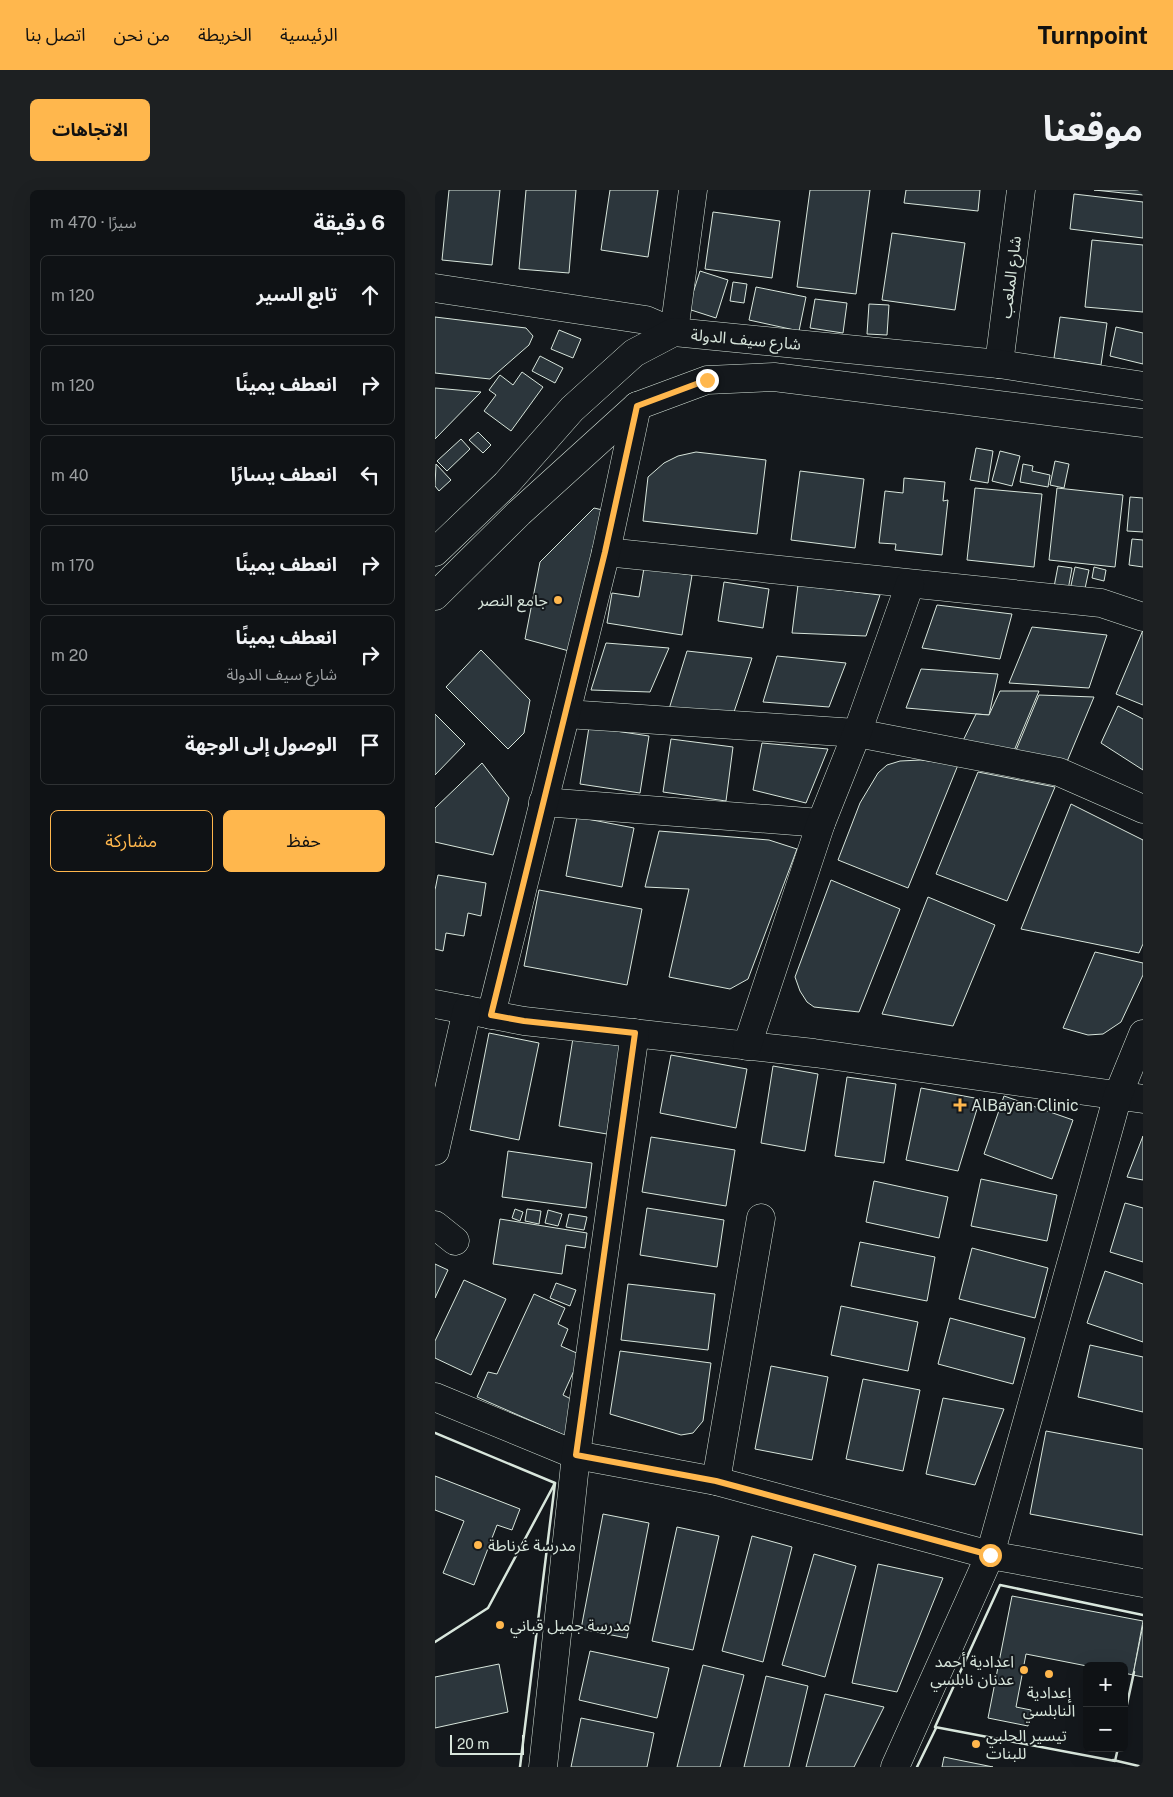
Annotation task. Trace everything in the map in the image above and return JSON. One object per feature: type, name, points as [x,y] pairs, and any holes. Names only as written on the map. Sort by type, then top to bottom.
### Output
[{"type":"street","points":[[435,288],[646,320],[675,332],[693,190]]},
{"type":"street","name":"شارع الملعب","points":[[999,364],[1021,190]]},
{"type":"street","name":"شارع سيف الدولة","points":[[435,552],[506,484],[572,409],[634,354],[675,332],[999,364],[1143,386]]},
{"type":"street","points":[[435,596],[519,513],[637,406],[707,380],[774,376],[1143,423]]},
{"type":"street","points":[[435,1151],[543,802],[605,552],[637,406]]},
{"type":"street","points":[[506,484],[495,508],[499,517],[519,513]]},
{"type":"street","points":[[605,552],[1101,603],[1143,617]]},
{"type":"street","points":[[747,1046],[821,823],[857,733],[910,584]]},
{"type":"street","points":[[565,714],[857,733],[1059,772],[1143,809]]},
{"type":"street","points":[[543,802],[821,823]]},
{"type":"street","points":[[435,1004],[524,1021],[747,1046],[1131,1097]]},
{"type":"street","points":[[543,1767],[576,1455],[635,1033]]},
{"type":"street","points":[[895,1767],[990,1555],[1131,1097],[1143,1034]]},
{"type":"street","points":[[716,1481],[761,1218]]},
{"type":"street","points":[[435,1397],[576,1455],[716,1481],[990,1555],[1143,1583]]},
{"type":"building","points":[[449,190],[500,190],[492,265],[442,260]]},
{"type":"building","points":[[526,190],[576,190],[569,273],[519,269]]},
{"type":"building","points":[[610,190],[658,190],[648,257],[601,250]]},
{"type":"building","points":[[810,190],[870,190],[856,294],[797,287]]},
{"type":"building","points":[[906,190],[980,190],[978,211],[904,203]]},
{"type":"building","points":[[1094,190],[1143,190],[1143,195]]},
{"type":"building","points":[[1074,194],[1143,202],[1143,238],[1070,229]]},
{"type":"building","points":[[713,212],[780,221],[772,278],[705,269]]},
{"type":"building","points":[[892,233],[965,243],[955,310],[882,300]]},
{"type":"building","points":[[1092,240],[1143,245],[1143,312],[1085,307]]},
{"type":"building","points":[[700,271],[728,280],[716,318],[688,309]]},
{"type":"building","points":[[733,282],[747,284],[744,303],[730,301]]},
{"type":"building","points":[[756,287],[806,297],[799,331],[749,320]]},
{"type":"building","points":[[815,299],[847,303],[843,333],[810,328]]},
{"type":"building","points":[[869,304],[889,305],[887,335],[867,334]]},
{"type":"building","points":[[435,317],[526,328],[533,336],[529,345],[490,379],[435,373]]},
{"type":"building","points":[[1060,317],[1107,323],[1101,365],[1054,358]]},
{"type":"building","points":[[1116,327],[1143,333],[1143,364],[1110,356]]},
{"type":"building","points":[[559,330],[581,339],[573,358],[551,349]]},
{"type":"building","points":[[540,356],[563,368],[555,383],[532,371]]},
{"type":"building","points":[[522,372],[543,387],[511,431],[484,411],[496,395],[489,390],[500,375],[513,385]]},
{"type":"building","points":[[435,388],[481,392],[435,439]]},
{"type":"building","points":[[478,432],[491,445],[483,453],[469,440]]},
{"type":"building","points":[[461,439],[470,449],[447,471],[437,461]]},
{"type":"building","points":[[976,448],[993,451],[988,483],[970,480]]},
{"type":"building","points":[[1000,451],[1020,456],[1012,486],[992,481]]},
{"type":"building","points":[[696,452],[766,460],[757,534],[643,521],[648,477],[664,463],[678,456]]},
{"type":"building","points":[[1055,461],[1069,464],[1064,488],[1050,485]]},
{"type":"building","points":[[436,464],[451,480],[439,491],[435,486]]},
{"type":"building","points":[[1023,464],[1033,466],[1032,471],[1050,475],[1048,487],[1020,482]]},
{"type":"building","points":[[800,471],[864,479],[855,548],[791,540]]},
{"type":"building","points":[[904,478],[945,482],[943,501],[948,500],[942,555],[895,550],[896,544],[879,543],[885,491],[903,493]]},
{"type":"building","points":[[975,488],[1042,494],[1034,567],[967,560]]},
{"type":"building","points":[[1057,488],[1123,495],[1115,567],[1049,560]]},
{"type":"building","points":[[1130,497],[1143,498],[1143,532],[1127,531]]},
{"type":"building","name":"جامع النصر","points":[[594,508],[607,511],[569,651],[525,639],[540,562]]},
{"type":"building","points":[[1132,539],[1143,540],[1143,567],[1129,565]]},
{"type":"building","points":[[1058,566],[1072,568],[1068,590],[1054,587]]},
{"type":"building","points":[[1075,567],[1089,570],[1084,593],[1070,590]]},
{"type":"building","points":[[1094,567],[1106,570],[1104,581],[1092,578]]},
{"type":"building","points":[[644,568],[692,575],[682,635],[607,623],[612,593],[639,597]]},
{"type":"building","points":[[724,582],[769,589],[763,628],[718,621]]},
{"type":"building","points":[[798,585],[880,595],[866,636],[792,633]]},
{"type":"building","points":[[937,605],[1012,614],[1000,659],[922,648]]},
{"type":"building","points":[[1032,627],[1107,635],[1089,688],[1009,683]]},
{"type":"building","points":[[1143,630],[1143,705],[1116,694]]},
{"type":"building","points":[[606,643],[669,648],[650,692],[591,690]]},
{"type":"building","points":[[481,650],[530,700],[524,733],[508,749],[446,687]]},
{"type":"building","points":[[687,651],[752,658],[733,715],[669,709]]},
{"type":"building","points":[[777,656],[846,663],[829,707],[763,702]]},
{"type":"building","points":[[921,669],[998,674],[989,715],[906,708]]},
{"type":"building","points":[[1000,691],[1039,691],[1011,758],[959,749],[976,714],[989,715]]},
{"type":"building","points":[[1039,695],[1094,697],[1066,764],[1014,755]]},
{"type":"building","points":[[1118,706],[1143,719],[1143,770],[1101,743]]},
{"type":"building","points":[[435,714],[465,744],[435,775]]},
{"type":"building","points":[[589,727],[649,736],[640,793],[580,784]]},
{"type":"building","points":[[671,739],[733,747],[726,801],[663,792]]},
{"type":"building","points":[[762,743],[828,749],[806,803],[753,790]]},
{"type":"building","points":[[921,760],[958,765],[908,888],[838,860],[860,803],[878,773],[887,765],[900,761]]},
{"type":"building","points":[[482,763],[509,798],[493,855],[435,842],[435,808]]},
{"type":"building","points":[[978,772],[1055,787],[1007,901],[936,874]]},
{"type":"building","points":[[1071,804],[1143,840],[1143,944],[1139,953],[1021,929]]},
{"type":"building","points":[[577,817],[634,828],[622,887],[566,876]]},
{"type":"building","points":[[659,831],[769,840],[797,849],[748,979],[730,989],[669,977],[689,889],[645,887]]},
{"type":"building","points":[[438,875],[486,883],[481,916],[468,913],[464,936],[446,933],[443,951],[435,949],[435,890]]},
{"type":"building","points":[[831,880],[900,909],[859,1012],[814,1007],[807,1002],[800,991],[795,977]]},
{"type":"building","points":[[539,890],[642,909],[627,985],[524,966]]},
{"type":"building","points":[[928,897],[995,925],[953,1026],[882,1014]]},
{"type":"building","points":[[1095,952],[1143,963],[1143,975],[1121,1022],[1103,1034],[1088,1035],[1063,1028]]},
{"type":"building","points":[[489,1033],[539,1043],[519,1140],[470,1130]]},
{"type":"building","points":[[573,1038],[622,1046],[607,1134],[559,1126]]},
{"type":"building","points":[[671,1055],[747,1069],[736,1128],[660,1113]]},
{"type":"building","points":[[773,1066],[818,1074],[805,1151],[761,1143]]},
{"type":"building","points":[[847,1077],[896,1084],[884,1163],[835,1156]]},
{"type":"building","points":[[921,1088],[980,1099],[958,1171],[906,1160]]},
{"type":"building","points":[[1004,1096],[1073,1120],[1052,1179],[984,1154]]},
{"type":"building","points":[[1143,1136],[1143,1180],[1127,1177]]},
{"type":"building","points":[[651,1137],[735,1150],[726,1206],[642,1192]]},
{"type":"building","points":[[508,1151],[592,1163],[586,1208],[502,1197]]},
{"type":"building","points":[[981,1179],[1057,1195],[1047,1241],[971,1226]]},
{"type":"building","points":[[874,1181],[948,1197],[939,1238],[866,1222]]},
{"type":"building","points":[[1125,1203],[1143,1208],[1143,1262],[1110,1252]]},
{"type":"building","points":[[647,1208],[724,1220],[717,1267],[640,1255]]},
{"type":"building","points":[[515,1209],[523,1212],[520,1221],[512,1218]]},
{"type":"building","points":[[527,1209],[541,1211],[539,1224],[525,1221]]},
{"type":"building","points":[[548,1210],[562,1214],[558,1226],[545,1223]]},
{"type":"building","points":[[569,1214],[587,1217],[584,1230],[566,1227]]},
{"type":"building","points":[[500,1219],[587,1233],[585,1248],[566,1245],[562,1274],[493,1264]]},
{"type":"building","points":[[860,1242],[935,1257],[927,1301],[851,1286]]},
{"type":"building","points":[[972,1248],[1048,1268],[1035,1318],[959,1299]]},
{"type":"building","points":[[435,1264],[448,1270],[435,1298]]},
{"type":"building","points":[[1105,1271],[1143,1284],[1143,1342],[1087,1323]]},
{"type":"building","points":[[464,1280],[506,1299],[471,1375],[435,1358],[435,1341]]},
{"type":"building","points":[[556,1283],[576,1290],[570,1306],[550,1298]]},
{"type":"building","points":[[628,1284],[715,1294],[708,1350],[621,1340]]},
{"type":"building","points":[[534,1294],[565,1308],[558,1324],[568,1329],[561,1346],[581,1355],[563,1395],[581,1404],[566,1436],[477,1397],[488,1372],[497,1374]]},
{"type":"building","points":[[841,1306],[918,1322],[908,1371],[831,1355]]},
{"type":"building","points":[[950,1318],[1025,1338],[1013,1384],[938,1364]]},
{"type":"building","points":[[1090,1345],[1143,1357],[1143,1412],[1078,1397]]},
{"type":"building","points":[[620,1351],[711,1363],[703,1421],[693,1433],[681,1435],[610,1414]]},
{"type":"building","points":[[771,1366],[828,1377],[812,1460],[755,1449]]},
{"type":"building","points":[[863,1379],[920,1390],[903,1471],[846,1459]]},
{"type":"building","points":[[943,1398],[1004,1409],[975,1485],[926,1474]]},
{"type":"building","points":[[1046,1431],[1143,1449],[1143,1535],[1030,1514]]},
{"type":"building","points":[[435,1476],[520,1509],[512,1530],[497,1525],[474,1585],[443,1573],[464,1521],[435,1510]]},
{"type":"building","points":[[603,1514],[649,1523],[627,1638],[581,1629]]},
{"type":"building","points":[[677,1527],[719,1536],[693,1650],[652,1641]]},
{"type":"building","points":[[752,1536],[792,1547],[763,1662],[722,1651]]},
{"type":"building","points":[[814,1554],[856,1566],[825,1677],[782,1665]]},
{"type":"building","points":[[878,1564],[943,1578],[897,1692],[852,1683]]},
{"type":"building","points":[[1012,1596],[1143,1621],[1133,1675],[1128,1674],[1128,1662],[1083,1662],[1083,1665],[1026,1654],[1016,1707],[1031,1710],[1028,1726],[988,1718]]},
{"type":"building","points":[[1143,1625],[1143,1677],[1133,1675]]},
{"type":"building","points":[[590,1651],[669,1668],[657,1718],[579,1700]]},
{"type":"building","points":[[499,1664],[508,1712],[435,1728],[435,1677]]},
{"type":"building","points":[[703,1665],[744,1675],[720,1767],[677,1767]]},
{"type":"building","points":[[766,1676],[808,1686],[789,1767],[744,1767]]},
{"type":"building","points":[[825,1694],[884,1707],[854,1767],[806,1767]]},
{"type":"building","points":[[581,1718],[654,1733],[647,1767],[571,1767]]},
{"type":"building","points":[[944,1757],[993,1767],[942,1767]]},
{"type":"wall","points":[[435,1433],[555,1483],[554,1485]]},
{"type":"wall","points":[[435,1642],[488,1608],[555,1483],[520,1767]]},
{"type":"wall","points":[[1117,1752],[1115,1761],[935,1727],[1000,1585],[1143,1615]]},
{"type":"wall","points":[[1126,1707],[1134,1672]]},
{"type":"wall","points":[[917,1767],[936,1728]]},
{"type":"wall","points":[[1113,1760],[1143,1767]]},
{"type":"place","name":"جامع النصر","points":[[558,600]]},
{"type":"place","name":"AlBayan Clinic","points":[[960,1105]]},
{"type":"place","name":"مدرسة غرناطة","points":[[478,1545]]},
{"type":"place","name":"مدرسة جميل قباني","points":[[500,1625]]},
{"type":"place","name":"اعدادية أحمد عدنان نابلسي","points":[[1024,1670]]},
{"type":"place","name":"إعدادية النابلسي","points":[[1049,1674]]},
{"type":"place","name":"تيسير الحلبي للبنات","points":[[976,1744]]},
{"type":"route","points":[[707,380],[637,406],[605,552],[491,1015],[524,1021],[635,1033],[576,1455],[716,1481],[990,1555]]}]
